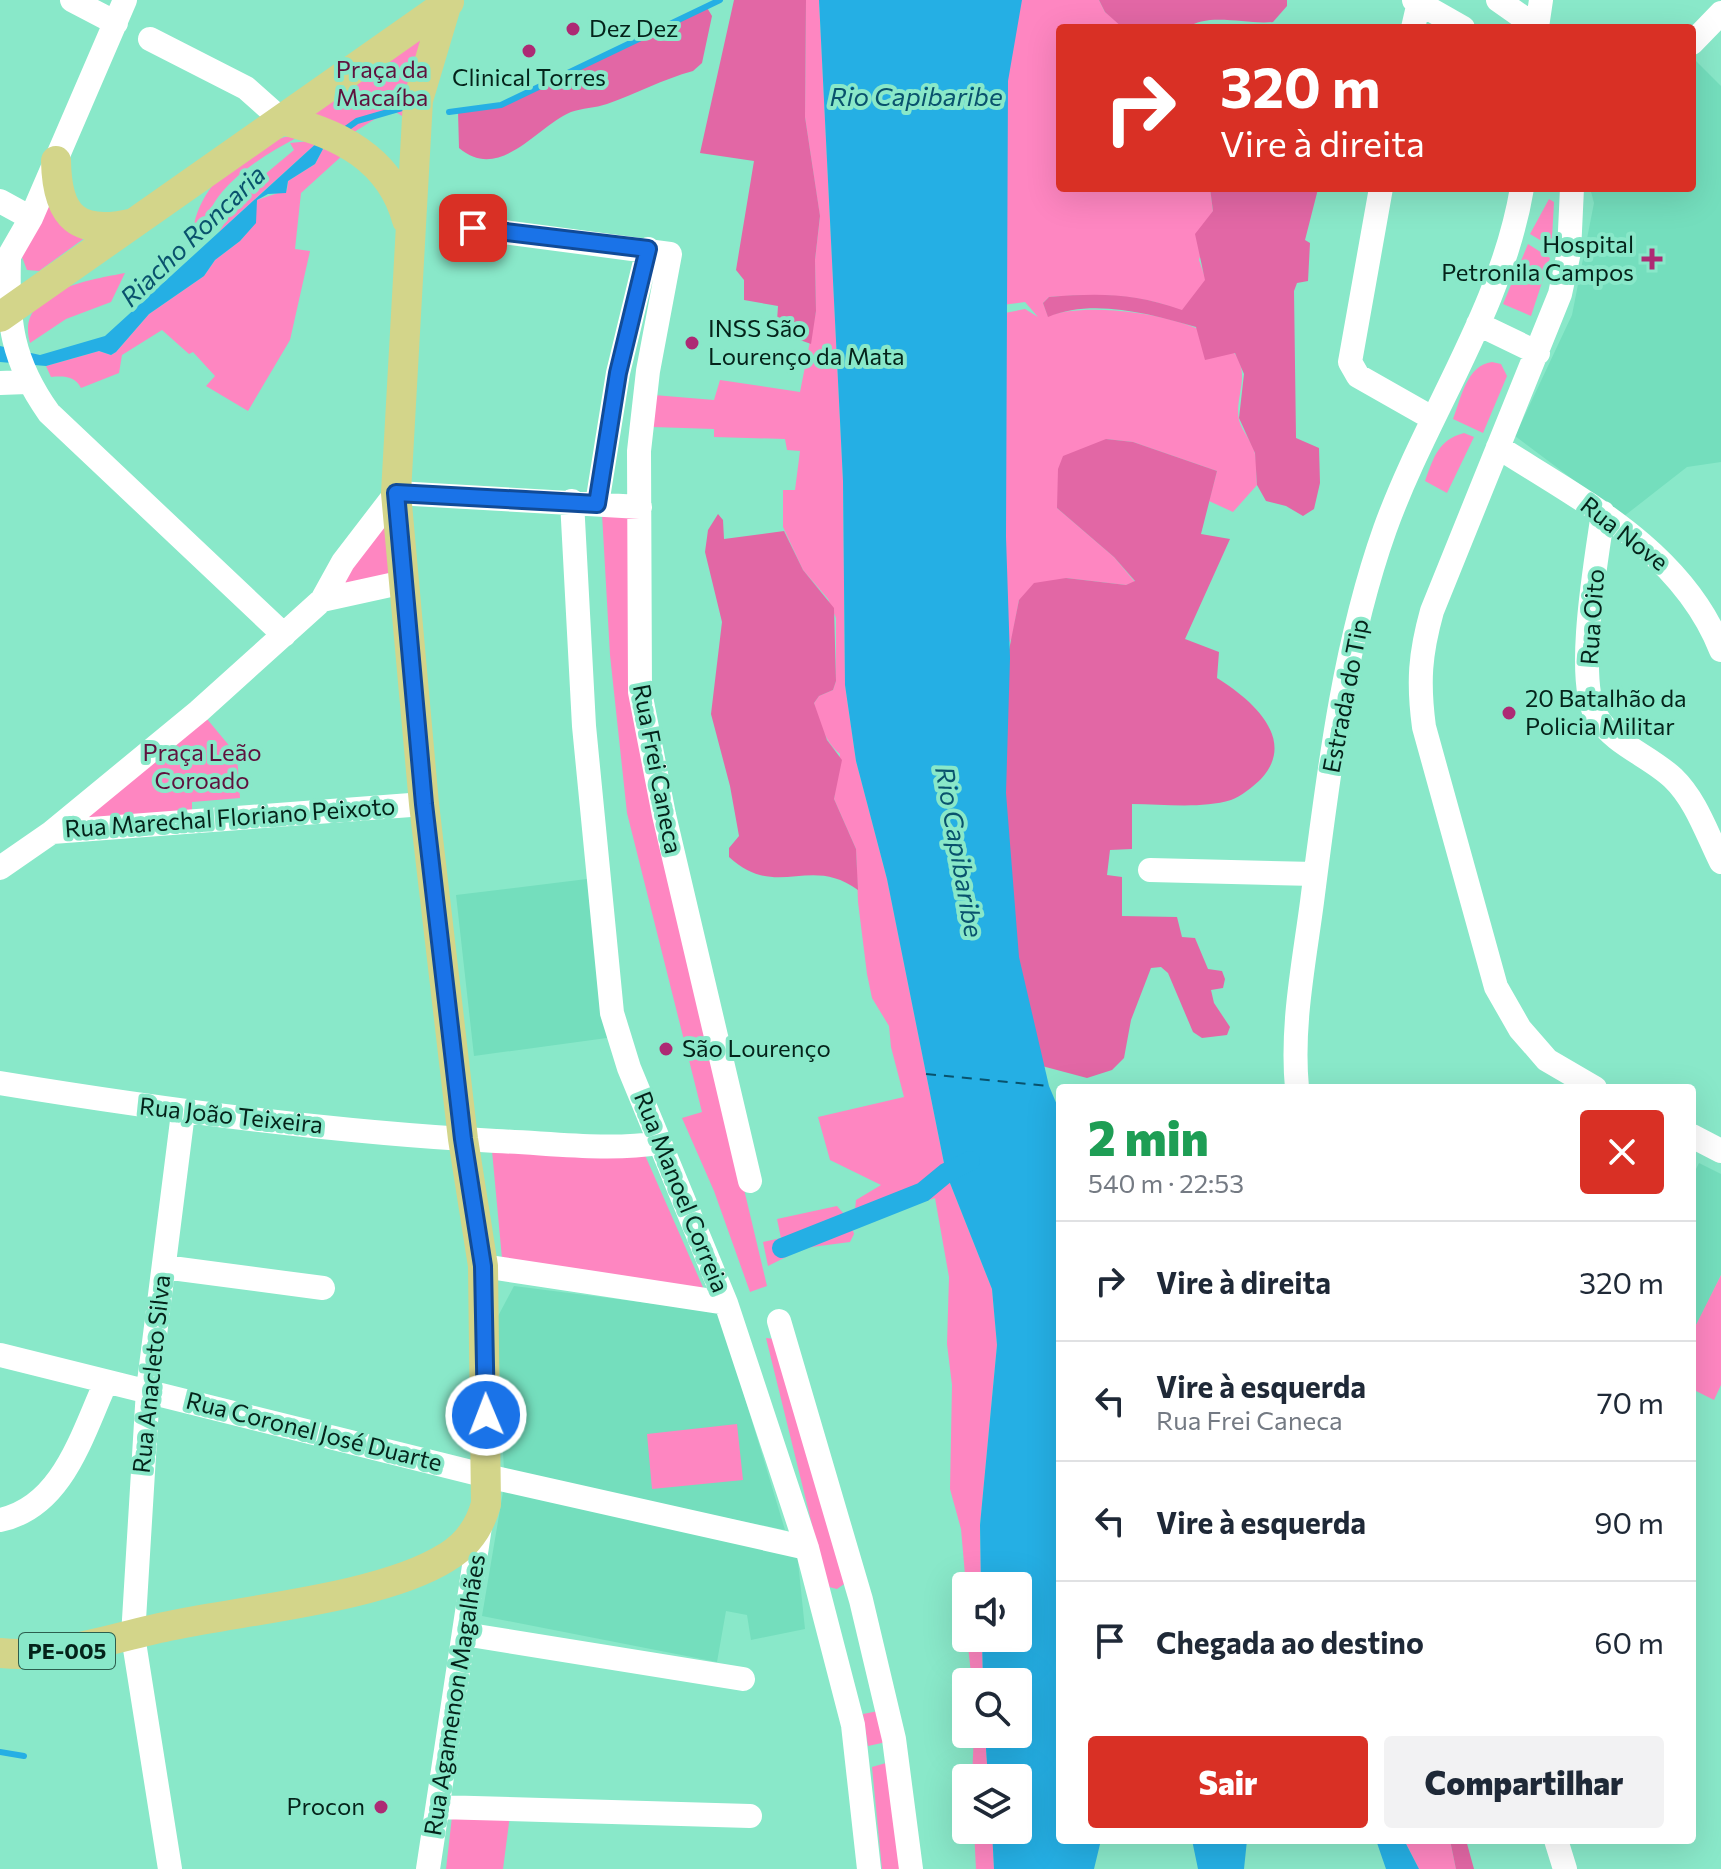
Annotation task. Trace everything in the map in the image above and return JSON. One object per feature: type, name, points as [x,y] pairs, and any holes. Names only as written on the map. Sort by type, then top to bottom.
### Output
[{"type":"main road","points":[[7,322],[136,222],[448,3]]},
{"type":"main road","points":[[448,3],[418,100],[396,493],[424,804],[463,1139],[483,1266],[487,1476],[481,1520]]},
{"type":"main road","points":[[282,120],[315,128],[357,150],[385,172],[400,197],[411,234]]},
{"type":"main road","points":[[56,161],[61,202],[84,226],[108,229],[136,222]]},
{"type":"main road","name":"PE-005","points":[[0,1653],[69,1651],[364,1588],[414,1573],[448,1556],[469,1538],[481,1520]]},
{"type":"street","points":[[72,0],[116,23]]},
{"type":"street","points":[[125,0],[31,218],[5,264],[7,322],[25,377],[63,429],[284,635]]},
{"type":"street","points":[[1498,0],[1534,24]]},
{"type":"street","points":[[1538,24],[1541,0]]},
{"type":"street","points":[[1413,24],[1416,1],[1456,24]]},
{"type":"street","points":[[1696,39],[1721,13]]},
{"type":"street","points":[[150,39],[246,88],[282,120]]},
{"type":"street","points":[[1380,192],[1350,362],[1358,376],[1432,418]]},
{"type":"street","name":"Estrada do Tip","points":[[1297,1084],[1297,1006],[1315,874],[1349,669],[1365,599],[1385,529],[1432,418],[1478,324],[1511,236],[1521,192]]},
{"type":"street","points":[[1572,192],[1569,252],[1560,294],[1432,611],[1420,653],[1419,688],[1424,727],[1496,987],[1520,1029],[1547,1060],[1588,1084]]},
{"type":"street","points":[[0,201],[31,218]]},
{"type":"street","points":[[473,228],[659,252],[613,399],[597,504]]},
{"type":"street","name":"Rua Frei Caneca","points":[[659,252],[643,408],[640,507],[639,656],[646,734],[750,1181]]},
{"type":"street","points":[[1478,324],[1538,353]]},
{"type":"street","points":[[0,383],[25,377]]},
{"type":"street","name":"Rua Nove","points":[[1498,447],[1603,513],[1677,576],[1711,625],[1721,650]]},
{"type":"street","points":[[52,832],[199,711],[322,600],[343,562],[396,493],[640,507]]},
{"type":"street","name":"Rua Manoel Correia","points":[[572,501],[584,726],[612,1013],[660,1143],[726,1303],[807,1548],[853,1725],[869,1869]]},
{"type":"street","name":"Rua Oito","points":[[1603,513],[1588,663],[1589,694],[1596,717],[1615,736],[1673,778],[1691,800],[1721,862]]},
{"type":"street","points":[[322,600],[404,582]]},
{"type":"street","name":"Rua Marechal Floriano Peixoto","points":[[5,856],[52,832],[424,804]]},
{"type":"street","points":[[1150,870],[1315,874]]},
{"type":"street","name":"Rua João Teixeira","points":[[0,1083],[183,1113],[463,1139],[632,1147],[660,1143]]},
{"type":"street","name":"Rua Anacleto Silva","points":[[170,1869],[133,1636],[148,1390],[183,1113]]},
{"type":"street","points":[[1696,1143],[1721,1151]]},
{"type":"street","points":[[483,1266],[726,1303]]},
{"type":"street","points":[[164,1267],[323,1288]]},
{"type":"street","points":[[779,1321],[861,1600],[894,1739],[911,1869]]},
{"type":"street","name":"Rua Coronel José Duarte","points":[[0,1355],[487,1476],[807,1548]]},
{"type":"street","points":[[0,1520],[15,1517],[45,1499],[54,1487],[106,1382]]},
{"type":"street","name":"Rua Agamenon Magalhães","points":[[428,1869],[481,1520]]},
{"type":"street","points":[[464,1634],[743,1679]]},
{"type":"street","points":[[438,1807],[750,1816]]},
{"type":"street","points":[[1557,1844],[1565,1869]]},
{"type":"shaded area","points":[[734,0],[806,0],[805,117],[820,216],[815,260],[816,311],[811,344],[789,336],[790,328],[777,321],[778,306],[744,300],[744,280],[736,270],[754,161],[700,153]]},
{"type":"shaded area","points":[[1099,0],[1287,0],[1287,6],[1273,22],[1217,20],[1194,24],[1118,24],[1105,12]]},
{"type":"shaded area","points":[[706,6],[712,16],[702,63],[693,71],[607,104],[571,112],[503,156],[489,159],[474,157],[459,148],[458,111],[501,105]]},
{"type":"shaded area","name":"Hospital Petronila Campos","points":[[1696,61],[1721,86],[1721,462],[1687,467],[1623,517],[1515,436],[1572,315],[1594,203],[1591,192],[1696,192]]},
{"type":"shaded area","points":[[1211,192],[1317,192],[1305,240],[1310,243],[1308,281],[1297,283],[1294,291],[1296,438],[1319,448],[1320,483],[1314,509],[1303,516],[1286,506],[1266,501],[1257,485],[1255,453],[1239,418],[1244,374],[1235,353],[1205,360],[1196,327],[1179,322],[1103,308],[1065,311],[1048,317],[1043,303],[1049,297],[1116,296],[1148,300],[1182,310],[1205,280],[1195,234],[1213,211]]},
{"type":"shaded area","points":[[1106,439],[1133,442],[1217,471],[1201,534],[1230,539],[1185,639],[1219,652],[1217,678],[1243,697],[1266,721],[1275,749],[1271,764],[1261,779],[1231,800],[1195,805],[1132,804],[1132,849],[1110,850],[1107,875],[1122,877],[1122,916],[1177,917],[1182,937],[1195,938],[1208,969],[1222,971],[1225,979],[1223,988],[1211,990],[1214,1003],[1230,1027],[1227,1035],[1202,1038],[1193,1032],[1168,973],[1161,967],[1151,968],[1131,1020],[1124,1058],[1112,1070],[1087,1078],[1042,1066],[1017,976],[994,725],[1019,600],[1034,583],[1066,578],[1126,585],[1135,581],[1114,557],[1057,508],[1058,469],[1063,456]]},
{"type":"shaded area","points":[[718,514],[723,520],[724,539],[784,531],[803,570],[834,608],[836,681],[833,690],[819,696],[814,703],[827,740],[842,760],[834,799],[856,849],[858,890],[824,876],[763,876],[746,870],[729,857],[729,848],[739,836],[730,786],[711,714],[722,622],[705,552],[708,530]]},
{"type":"shaded area","points":[[595,878],[614,1037],[474,1056],[456,895]]},
{"type":"shaded area","points":[[1699,1163],[1721,1174],[1721,1275],[1696,1326],[1696,1169]]},
{"type":"shaded area","points":[[514,1286],[719,1312],[785,1530],[504,1472],[497,1318]]},
{"type":"shaded area","points":[[504,1486],[797,1552],[805,1629],[751,1640],[747,1615],[726,1611],[717,1662],[482,1616]]},
{"type":"shaded area","points":[[1451,1844],[1467,1844],[1474,1869],[1456,1869]]},
{"type":"green space","points":[[806,0],[819,0],[843,481],[845,685],[856,761],[887,879],[946,1173],[992,1289],[997,1345],[980,1525],[981,1572],[965,1572],[961,1529],[950,1489],[952,1385],[947,1344],[949,1277],[935,1198],[868,1220],[854,1220],[856,1200],[881,1185],[830,1160],[818,1117],[904,1097],[889,1026],[872,998],[867,974],[858,902],[856,849],[834,799],[840,754],[823,731],[814,703],[819,696],[833,690],[836,681],[836,618],[828,599],[803,570],[783,527],[783,490],[795,490],[800,451],[787,450],[785,439],[714,437],[714,429],[653,427],[654,395],[714,400],[720,380],[800,392],[816,311],[815,260],[820,217],[805,117]]},
{"type":"green space","points":[[1013,0],[1099,0],[1105,12],[1120,24],[1056,24],[1056,192],[1211,192],[1213,211],[1199,260],[1206,280],[1182,311],[1149,301],[1100,295],[1049,297],[1043,303],[1048,316],[1091,310],[1147,314],[1200,329],[1220,341],[1240,362],[1239,420],[1254,450],[1257,485],[1233,512],[1209,501],[1217,471],[1133,442],[1106,439],[1057,508],[1114,557],[1135,582],[1126,585],[1066,578],[1019,600],[1012,638],[1005,648],[1005,313],[1025,309],[1038,317],[1025,302],[1002,305],[998,220]]},
{"type":"green space","name":"Praça da Macaíba","points":[[433,15],[402,116],[391,109],[351,134],[298,109]]},
{"type":"green space","points":[[285,137],[298,137],[239,175],[207,214],[194,224],[207,194],[228,169],[255,150]]},
{"type":"green space","points":[[320,140],[219,232],[245,191],[294,150],[290,143]]},
{"type":"green space","points":[[323,149],[344,154],[301,193],[295,249],[310,251],[290,340],[248,411],[206,386],[215,376],[193,352],[189,354],[162,330],[122,355],[119,373],[81,388],[69,378],[51,377],[46,366],[99,351],[111,355],[116,352],[149,314],[204,276],[215,260],[240,241],[253,226],[257,200],[287,190],[288,181],[315,164]]},
{"type":"green space","points":[[1549,199],[1554,202],[1552,238],[1545,243],[1530,234]]},
{"type":"green space","points":[[51,203],[86,237],[39,271],[27,270],[22,257],[45,204]]},
{"type":"green space","points":[[1528,244],[1550,258],[1531,316],[1503,304]]},
{"type":"green space","points":[[125,273],[111,302],[66,319],[30,343],[28,325],[33,311],[44,300],[75,285]]},
{"type":"green space","points":[[1483,364],[1501,364],[1507,376],[1483,433],[1453,419],[1471,376]]},
{"type":"green space","points":[[1464,433],[1474,437],[1447,493],[1425,481],[1434,457],[1443,445]]},
{"type":"green space","points":[[396,493],[404,582],[322,600]]},
{"type":"green space","points":[[602,514],[639,515],[637,630],[743,1185],[767,1286],[750,1292],[714,1191],[682,1118],[702,1112],[627,813],[610,655]]},
{"type":"green space","name":"Praça Leão Coroado","points":[[207,719],[237,755],[240,798],[192,802],[192,818],[85,822],[84,813]]},
{"type":"green space","points":[[491,1140],[641,1146],[709,1301],[503,1269]]},
{"type":"green space","points":[[837,1206],[850,1221],[854,1234],[850,1242],[804,1248],[768,1266],[763,1242],[781,1238],[777,1219]]},
{"type":"green space","points":[[1721,1275],[1721,1385],[1714,1400],[1696,1391],[1696,1325]]},
{"type":"green space","points":[[766,1338],[776,1339],[847,1582],[837,1589],[829,1587],[821,1561]]},
{"type":"green space","points":[[737,1424],[743,1480],[652,1489],[647,1434]]},
{"type":"green space","points":[[969,1652],[982,1652],[983,1668],[970,1668]]},
{"type":"green space","points":[[883,1710],[891,1741],[868,1746],[863,1714]]},
{"type":"green space","points":[[973,1748],[986,1748],[987,1764],[973,1764]]},
{"type":"green space","points":[[893,1761],[907,1869],[882,1869],[872,1767]]},
{"type":"green space","points":[[453,1808],[510,1815],[503,1869],[446,1869]]},
{"type":"green space","points":[[975,1844],[993,1844],[994,1869],[976,1869]]},
{"type":"green space","points":[[1406,1844],[1451,1844],[1456,1869],[1419,1869]]},
{"type":"water","name":"Rio Capibaribe","points":[[819,0],[1022,0],[1008,81],[1006,537],[1010,658],[1006,793],[1019,957],[1049,1086],[1056,1103],[1056,1844],[1100,1844],[1094,1869],[994,1869],[993,1844],[1032,1844],[1032,1764],[987,1764],[986,1748],[1032,1748],[1032,1668],[983,1668],[982,1652],[1032,1652],[1032,1572],[981,1572],[980,1525],[997,1345],[992,1289],[946,1173],[887,879],[856,761],[845,685],[843,481]]},
{"type":"water","points":[[320,140],[323,149],[315,164],[288,181],[286,193],[268,194],[257,200],[256,223],[240,241],[215,260],[204,276],[149,314],[116,352],[111,355],[99,351],[46,366],[0,362],[0,346],[40,355],[105,336]]},
{"type":"water","points":[[1193,1844],[1247,1844],[1244,1869],[1198,1869]]},
{"type":"water","points":[[1377,1844],[1406,1844],[1419,1869],[1386,1869]]},
{"type":"waterway","name":"Riacho Roncaria","points":[[449,112],[501,105],[720,0]]},
{"type":"waterway","name":"Riacho Roncaria","points":[[343,131],[357,121],[402,108]]},
{"type":"waterway","points":[[782,1248],[923,1192],[946,1173],[970,1161]]},
{"type":"waterway","points":[[0,1752],[24,1756]]},
{"type":"ferry route","points":[[926,1074],[1049,1086]]},
{"type":"place","name":"Dez Dez","points":[[573,29]]},
{"type":"place","name":"Clinical Torres","points":[[529,51]]},
{"type":"place","name":"Hospital Petronila Campos","points":[[1652,259]]},
{"type":"place","name":"INSS São Lourenço da Mata","points":[[692,343]]},
{"type":"place","name":"20 Batalhão da Policia Militar","points":[[1509,713]]},
{"type":"place","name":"São Lourenço","points":[[666,1049]]},
{"type":"place","name":"Procon","points":[[381,1807]]},
{"type":"route","points":[[473,228],[648,249],[618,373],[597,504],[396,493],[424,804],[439,910],[463,1139],[477,1210],[483,1266],[486,1415]]}]
